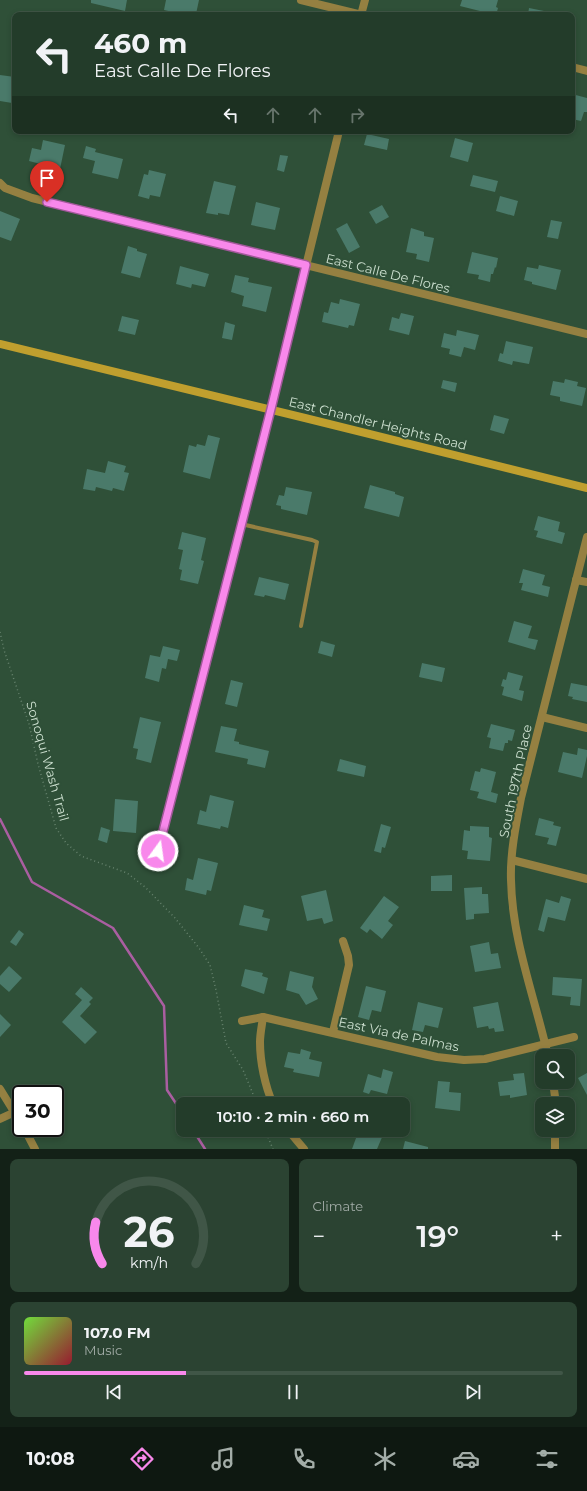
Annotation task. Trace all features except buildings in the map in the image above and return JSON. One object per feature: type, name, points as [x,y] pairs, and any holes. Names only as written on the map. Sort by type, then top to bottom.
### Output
[{"type":"main road","name":"East Chandler Heights Road","points":[[0,344],[271,409],[587,488]]},
{"type":"street","points":[[301,0],[349,12]]},
{"type":"street","points":[[362,12],[365,0]]},
{"type":"street","points":[[575,68],[587,71]]},
{"type":"street","points":[[158,851],[271,409],[338,134]]},
{"type":"street","name":"East Calle De Flores","points":[[0,183],[5,188],[32,198],[587,334]]},
{"type":"street","name":"South 197th Place","points":[[547,1049],[514,918],[510,878],[521,798],[587,537]]},
{"type":"street","points":[[576,580],[587,582]]},
{"type":"street","points":[[542,717],[587,728]]},
{"type":"street","points":[[512,860],[587,879]]},
{"type":"street","points":[[333,1032],[349,965],[348,956],[343,941]]},
{"type":"street","points":[[263,1017],[260,1040],[261,1054],[264,1075],[271,1097]]},
{"type":"street","name":"East Via de Palmas","points":[[242,1021],[263,1017],[437,1057],[464,1060],[485,1059],[574,1037]]},
{"type":"street","points":[[0,1089],[12,1107]]},
{"type":"street","points":[[0,1119],[12,1113]]},
{"type":"street","points":[[29,1137],[35,1149]]},
{"type":"street","points":[[294,1137],[304,1149]]},
{"type":"street","points":[[555,1137],[555,1149]]},
{"type":"lane","points":[[241,524],[317,542],[301,626]]},
{"type":"path","name":"Sonoqui Wash Trail","points":[[0,632],[4,650],[29,724],[38,764],[56,828],[66,843],[81,856],[127,873],[145,887],[175,918],[199,948],[210,965],[226,1043],[243,1070],[254,1097]]},
{"type":"path","points":[[268,1137],[273,1149]]},
{"type":"waterway","points":[[0,819],[32,882],[113,928],[164,1006],[167,1090],[176,1104]]},
{"type":"waterway","points":[[197,1137],[205,1149]]},
{"type":"route","points":[[47,202],[306,265],[271,409],[158,851]]}]
